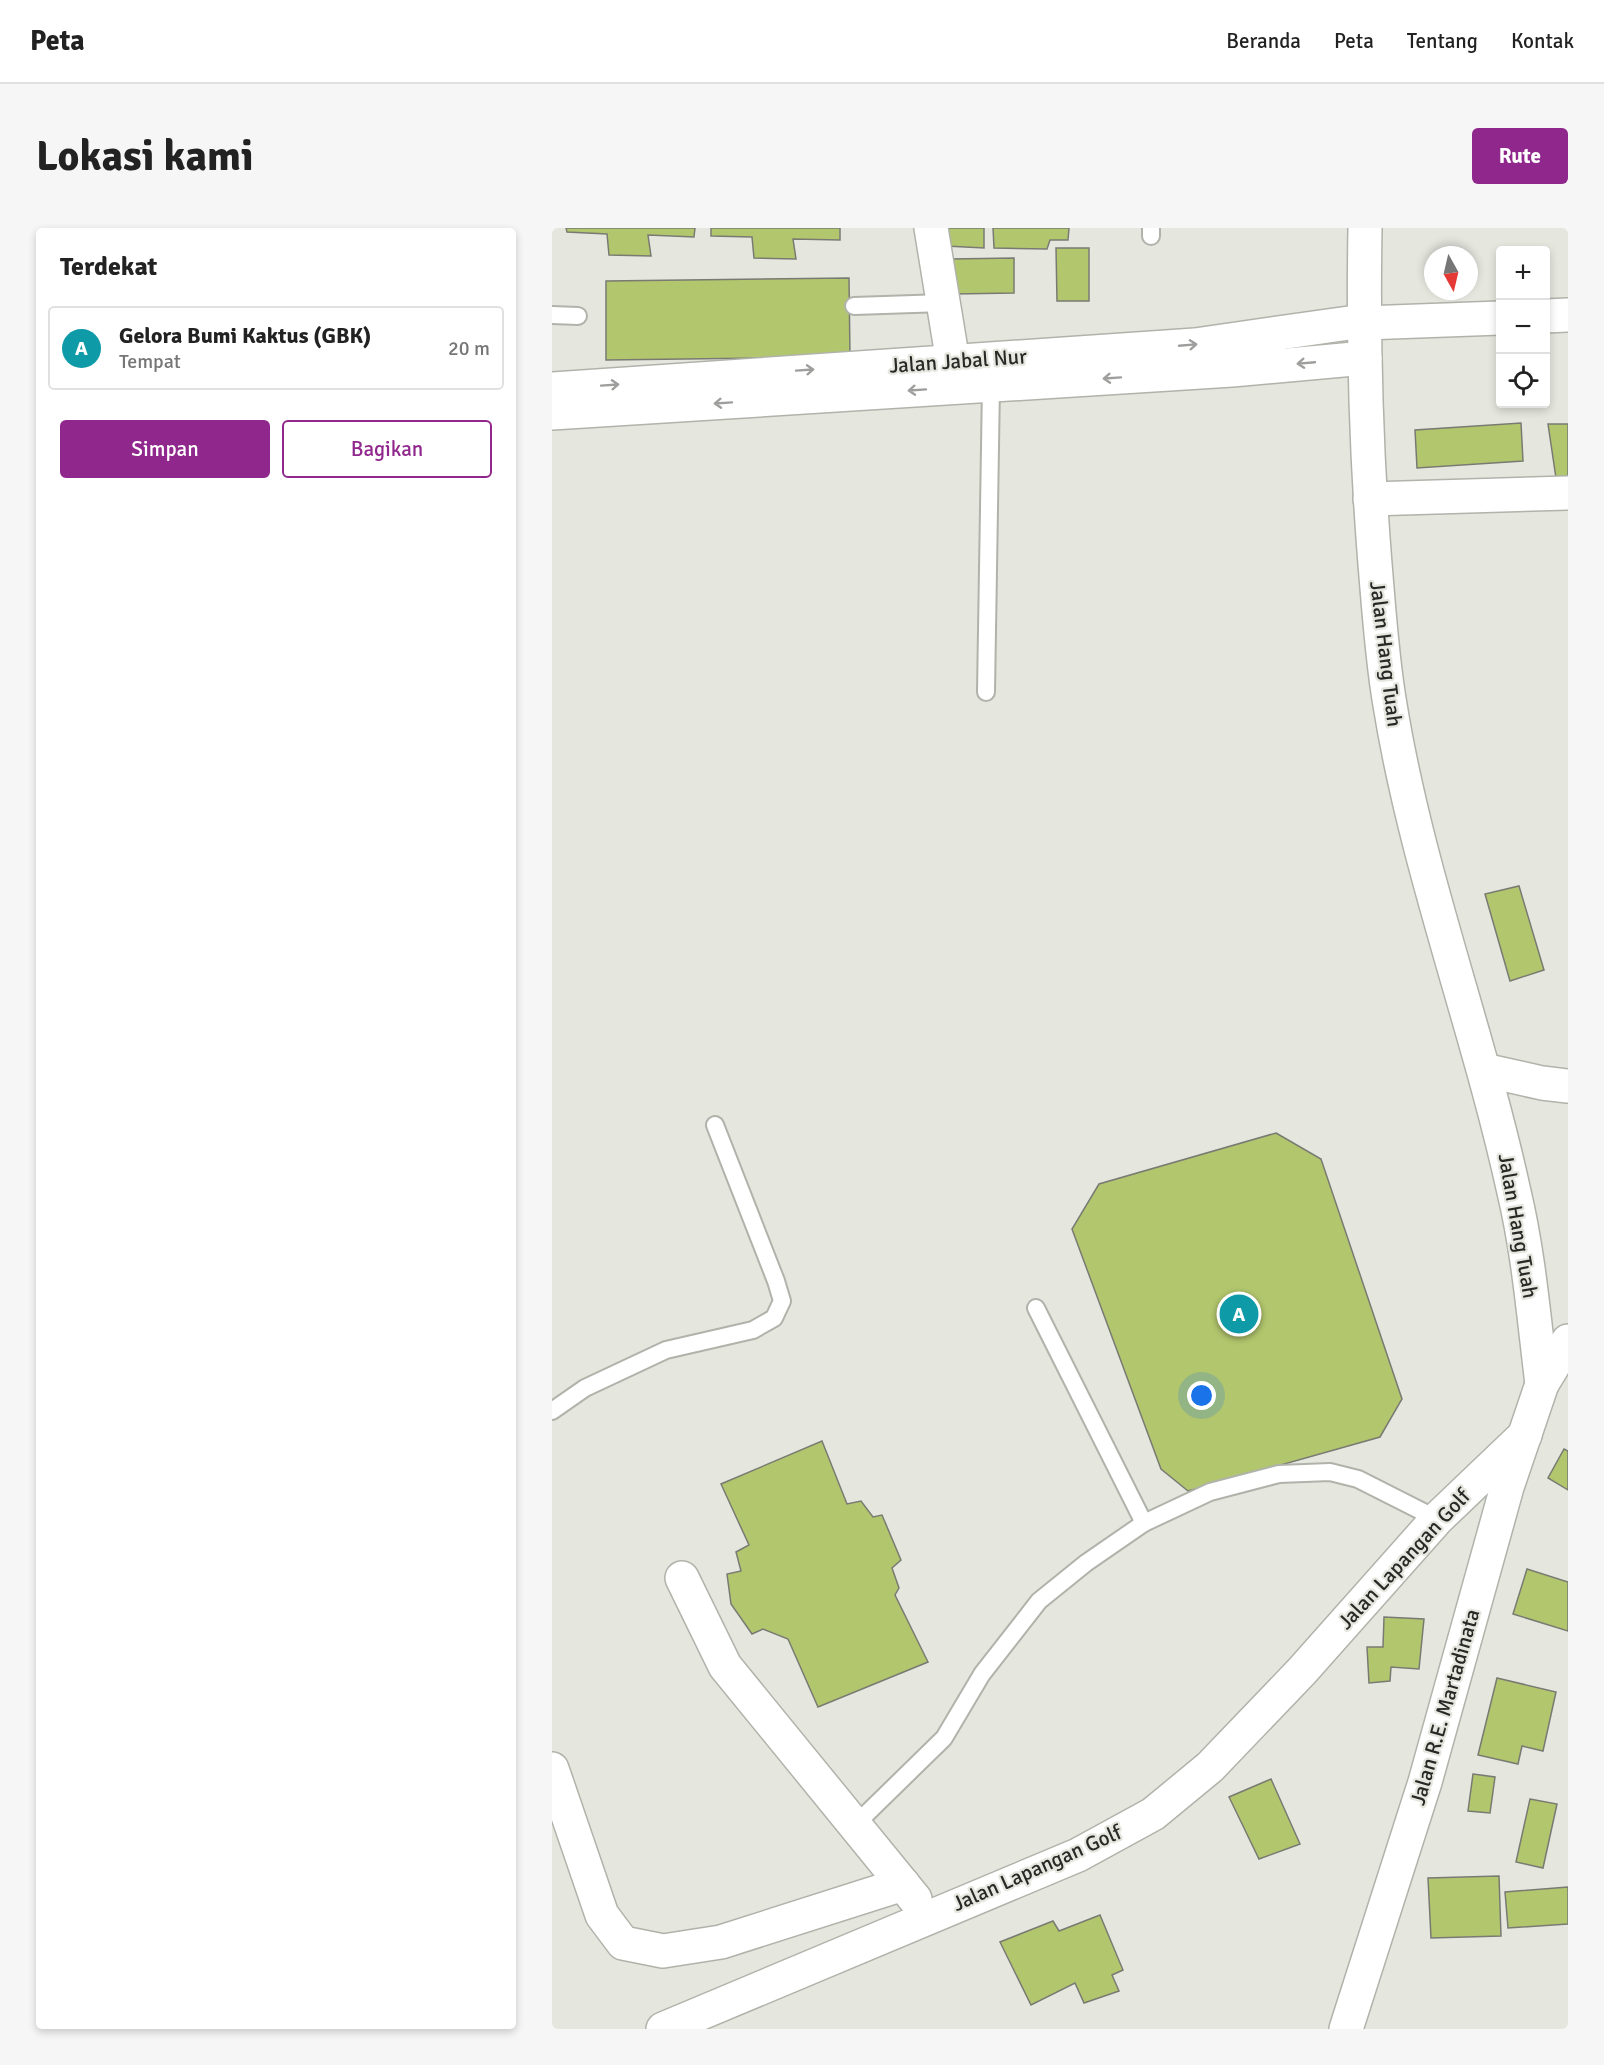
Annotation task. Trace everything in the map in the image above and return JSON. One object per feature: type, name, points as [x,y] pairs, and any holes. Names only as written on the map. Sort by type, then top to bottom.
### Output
[{"type":"main road","points":[[932,228],[950,344]]},
{"type":"main road","name":"Jalan Hang Tuah","points":[[1365,228],[1363,322],[1370,499],[1383,655],[1390,707],[1433,895],[1484,1070],[1515,1193],[1527,1260],[1542,1384]]},
{"type":"main road","points":[[1550,316],[1568,315]]},
{"type":"main road","name":"Jalan Jabal Nur","points":[[552,389],[1195,345],[1363,322],[1496,318]]},
{"type":"main road","points":[[552,414],[1232,370],[1365,358]]},
{"type":"main road","points":[[1370,499],[1568,492]]},
{"type":"main road","points":[[1484,1070],[1542,1083],[1568,1086]]},
{"type":"main road","points":[[1542,1384],[1568,1341]]},
{"type":"main road","name":"Jalan R.E. Martadinata","points":[[1346,2029],[1425,1782],[1507,1486],[1542,1384]]},
{"type":"main road","name":"Jalan Lapangan Golf","points":[[663,2029],[1078,1855],[1153,1814],[1210,1767],[1302,1671],[1437,1519],[1525,1434]]},
{"type":"main road","points":[[682,1578],[725,1666],[930,1916]]},
{"type":"main road","points":[[552,1769],[602,1915],[623,1943],[663,1951],[721,1942],[903,1884]]},
{"type":"lane","points":[[854,306],[944,303]]},
{"type":"lane","points":[[552,315],[578,316]]},
{"type":"lane","points":[[986,692],[991,386]]},
{"type":"lane","points":[[552,1411],[585,1388],[666,1350],[753,1330],[774,1318],[782,1301],[776,1281],[715,1125]]},
{"type":"lane","points":[[1036,1308],[1144,1523]]},
{"type":"lane","points":[[855,1825],[944,1738],[982,1674],[1039,1601],[1086,1563],[1144,1523],[1210,1492],[1279,1474],[1330,1472],[1358,1479],[1437,1519]]},
{"type":"building","points":[[566,228],[695,228],[694,237],[648,235],[651,256],[609,255],[607,234],[567,232]]},
{"type":"building","points":[[711,228],[840,228],[840,240],[793,239],[796,259],[754,258],[752,237],[711,236]]},
{"type":"building","points":[[946,228],[984,228],[984,248],[946,246]]},
{"type":"building","points":[[993,228],[1069,228],[1068,240],[1050,240],[1047,249],[994,248]]},
{"type":"building","points":[[1056,248],[1089,248],[1089,301],[1057,301]]},
{"type":"building","points":[[1014,258],[1014,293],[954,294],[950,259]]},
{"type":"building","points":[[849,278],[850,357],[606,360],[606,281]]},
{"type":"building","points":[[1521,423],[1523,461],[1417,468],[1415,430]]},
{"type":"building","points":[[1548,424],[1568,424],[1568,477],[1556,478]]},
{"type":"building","points":[[1519,886],[1544,970],[1510,981],[1485,894]]},
{"type":"building","points":[[1276,1133],[1321,1159],[1402,1399],[1380,1437],[1188,1491],[1161,1469],[1072,1229],[1099,1184]]},
{"type":"building","points":[[822,1441],[847,1504],[861,1501],[873,1517],[882,1515],[901,1560],[892,1568],[899,1588],[895,1595],[928,1662],[818,1707],[788,1639],[763,1629],[752,1634],[731,1604],[727,1574],[741,1571],[736,1552],[749,1545],[721,1484]]},
{"type":"building","points":[[1564,1449],[1568,1451],[1568,1490],[1548,1478]]},
{"type":"building","points":[[1527,1569],[1568,1582],[1568,1631],[1513,1614]]},
{"type":"building","points":[[1384,1617],[1424,1619],[1419,1669],[1391,1667],[1390,1681],[1369,1683],[1367,1647],[1383,1647]]},
{"type":"building","points":[[1497,1678],[1556,1692],[1543,1751],[1522,1746],[1518,1764],[1478,1755]]},
{"type":"building","points":[[1473,1774],[1495,1777],[1490,1813],[1468,1811]]},
{"type":"building","points":[[1271,1779],[1300,1844],[1259,1859],[1229,1797]]},
{"type":"building","points":[[1530,1799],[1557,1804],[1543,1868],[1516,1862]]},
{"type":"building","points":[[1499,1876],[1501,1936],[1431,1938],[1428,1878]]},
{"type":"building","points":[[1568,1887],[1568,1924],[1508,1928],[1505,1892]]},
{"type":"building","points":[[1100,1915],[1123,1970],[1112,1975],[1119,1991],[1084,2003],[1075,1983],[1031,2005],[1000,1942],[1053,1921],[1059,1931]]},
{"type":"place","name":"Gelora Bumi Kaktus (GBK)","points":[[1239,1314]]}]
